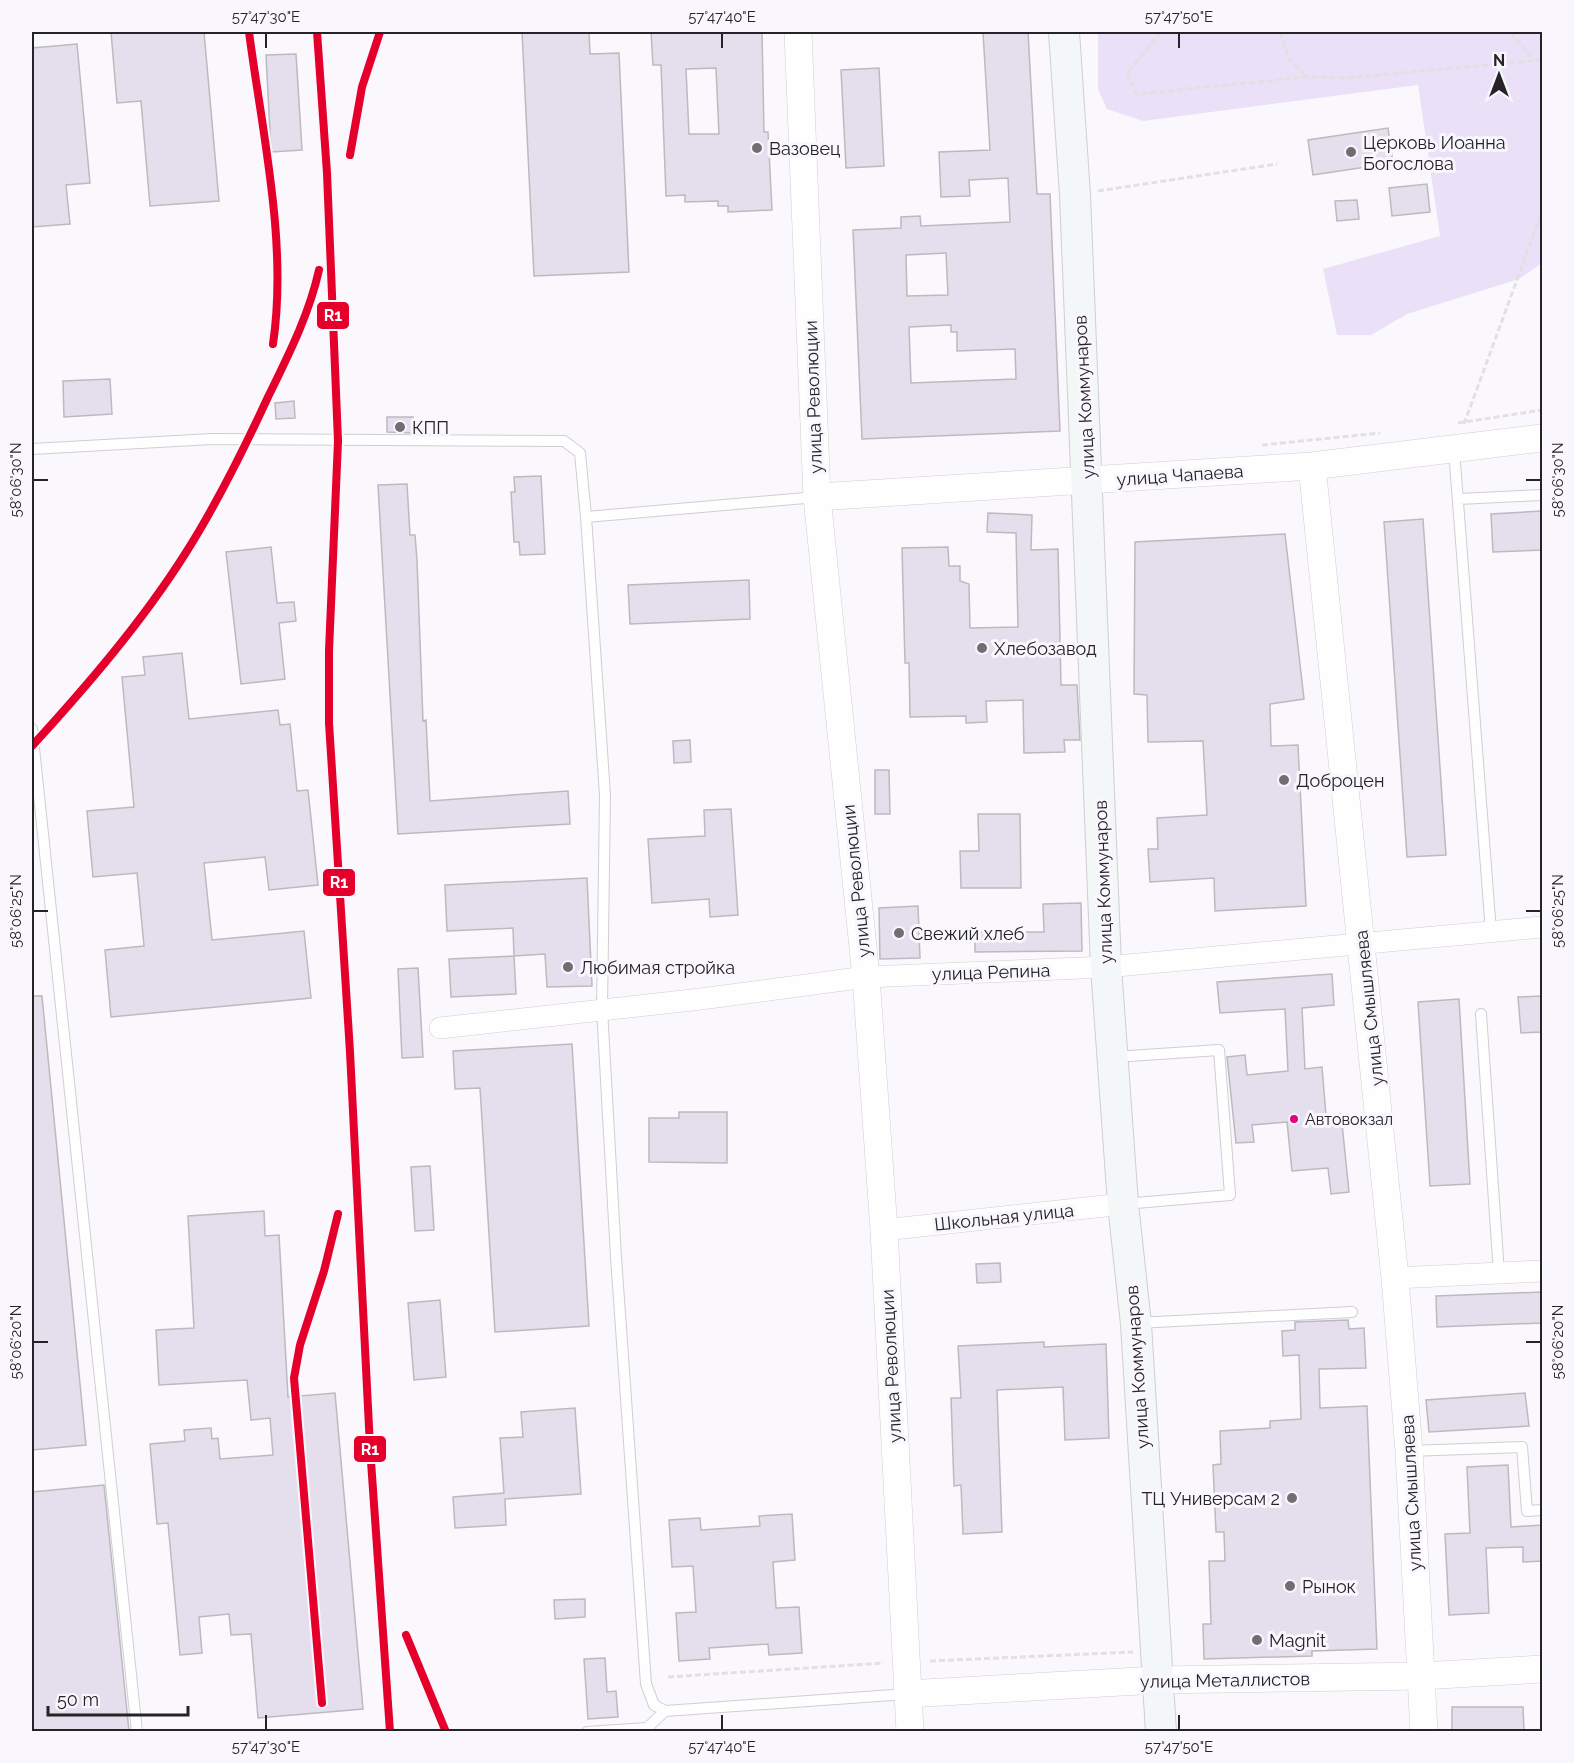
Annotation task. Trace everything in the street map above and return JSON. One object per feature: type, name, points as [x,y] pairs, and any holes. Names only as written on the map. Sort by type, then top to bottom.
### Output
[{"type":"main road","name":"улица Коммунаров","points":[[1064,32],[1075,195],[1088,482],[1106,967],[1123,1204],[1136,1323],[1156,1680],[1161,1731]]},
{"type":"street","name":"улица Революции","points":[[798,32],[817,497],[866,977],[884,1230],[910,1731]]},
{"type":"street","name":"улица Чапаева","points":[[817,497],[1088,482],[1312,466],[1454,437],[1542,438]]},
{"type":"street","name":"улица Смышляева","points":[[1312,466],[1363,942],[1395,1278],[1409,1451],[1424,1731]]},
{"type":"street","name":"улица Репина","points":[[440,1028],[701,999],[866,977],[1106,967],[1542,927]]},
{"type":"street","name":"Школьная улица","points":[[884,1230],[1123,1204]]},
{"type":"street","points":[[1395,1278],[1542,1271]]},
{"type":"street","name":"улица Металлистов","points":[[907,1694],[1156,1680],[1421,1676],[1542,1669]]},
{"type":"lane","points":[[1454,437],[1491,932]]},
{"type":"lane","points":[[32,449],[212,439],[564,441],[580,453],[605,795],[602,1009],[616,1269],[646,1684],[654,1705],[666,1711],[907,1694]]},
{"type":"lane","points":[[1458,500],[1542,495]]},
{"type":"lane","points":[[586,517],[817,497]]},
{"type":"lane","points":[[32,729],[136,1731]]},
{"type":"lane","points":[[1481,1014],[1499,1273]]},
{"type":"lane","points":[[1112,1057],[1218,1050],[1230,1195],[1123,1204]]},
{"type":"lane","points":[[1136,1323],[1352,1312]]},
{"type":"lane","points":[[1409,1451],[1522,1447],[1527,1511],[1542,1510]]},
{"type":"lane","points":[[587,1731],[647,1728],[666,1711]]},
{"type":"path","points":[[1161,32],[1127,73],[1137,94],[1306,77],[1344,78],[1542,60]]},
{"type":"path","points":[[1280,32],[1289,59],[1306,77]]},
{"type":"path","points":[[1510,32],[1535,61]]},
{"type":"path","points":[[1075,195],[1277,164]]},
{"type":"path","points":[[1454,437],[1465,422],[1542,212]]},
{"type":"path","points":[[1454,437],[1465,422],[1542,410]]},
{"type":"path","points":[[1257,445],[1388,432]]},
{"type":"shaded area","points":[[1098,32],[1542,32],[1542,263],[1519,279],[1407,314],[1371,335],[1337,335],[1323,269],[1440,236],[1418,85],[1143,121],[1107,109],[1098,89]]},
{"type":"building","points":[[111,32],[204,32],[219,201],[150,206],[141,101],[117,103]]},
{"type":"building","points":[[522,32],[589,32],[590,54],[619,53],[629,272],[534,276]]},
{"type":"building","points":[[651,32],[762,32],[764,132],[768,132],[772,210],[728,212],[728,206],[718,206],[718,201],[685,202],[685,195],[666,196],[661,65],[653,65]],"holes":[[[716,68],[719,134],[689,134],[686,69]]]},
{"type":"building","points":[[983,32],[1028,32],[1037,194],[1050,194],[1060,431],[862,439],[853,230],[901,228],[901,217],[920,216],[921,226],[1010,222],[1008,178],[969,180],[970,196],[941,197],[939,152],[990,150]],"holes":[[[946,253],[948,295],[907,296],[906,255]],[[951,325],[951,332],[957,332],[957,351],[1015,349],[1016,379],[911,383],[909,327]]]},
{"type":"building","points":[[77,44],[90,183],[66,185],[70,224],[32,227],[32,48]]},
{"type":"building","points":[[296,54],[302,150],[271,152],[266,55]]},
{"type":"building","points":[[879,68],[884,166],[846,168],[841,70]]},
{"type":"building","name":"Церковь Иоанна Богослова","points":[[1388,128],[1393,163],[1313,175],[1308,140]]},
{"type":"building","points":[[1427,184],[1430,212],[1392,216],[1389,188]]},
{"type":"building","points":[[1357,200],[1359,219],[1337,221],[1335,201]]},
{"type":"building","points":[[110,379],[112,414],[64,417],[63,381]]},
{"type":"building","points":[[294,401],[295,418],[276,419],[275,403]]},
{"type":"building","name":"КПП","points":[[387,417],[413,417],[413,433],[387,432]]},
{"type":"building","points":[[541,476],[545,554],[520,555],[519,542],[514,542],[511,492],[515,492],[514,477]]},
{"type":"building","points":[[407,484],[410,535],[415,535],[417,560],[423,721],[426,720],[430,801],[568,791],[570,824],[398,834],[378,485]]},
{"type":"building","points":[[1542,511],[1542,550],[1493,552],[1491,514]]},
{"type":"building","name":"Хлебозавод","points":[[988,513],[1032,515],[1031,550],[1058,549],[1061,685],[1077,685],[1080,740],[1064,740],[1065,752],[1024,753],[1023,700],[986,701],[987,722],[966,723],[966,716],[910,717],[909,663],[905,663],[902,548],[948,547],[949,566],[960,566],[960,581],[969,584],[970,628],[1018,627],[1016,533],[987,532]]},
{"type":"building","points":[[1423,519],[1446,855],[1407,857],[1384,522]]},
{"type":"building","points":[[1285,534],[1304,699],[1270,704],[1271,746],[1298,745],[1306,906],[1215,911],[1214,878],[1150,882],[1148,849],[1158,849],[1157,818],[1207,815],[1203,741],[1148,742],[1147,695],[1134,694],[1135,542]]},
{"type":"building","points":[[271,547],[277,603],[294,602],[296,621],[279,623],[285,679],[241,684],[226,552]]},
{"type":"building","points":[[749,580],[750,619],[630,624],[628,585]]},
{"type":"building","points":[[182,653],[189,719],[278,710],[280,725],[290,724],[297,791],[308,790],[318,885],[269,890],[265,857],[204,863],[212,940],[304,931],[311,998],[111,1017],[105,950],[144,946],[137,873],[93,877],[87,811],[134,807],[122,677],[145,675],[143,657]]},
{"type":"building","points":[[690,740],[691,762],[674,763],[673,741]]},
{"type":"building","points":[[875,770],[889,770],[890,814],[875,814]]},
{"type":"building","points":[[731,809],[738,915],[710,917],[709,899],[652,903],[648,839],[705,836],[704,810]]},
{"type":"building","points":[[978,814],[1020,814],[1021,888],[961,888],[960,851],[979,851]]},
{"type":"building","points":[[587,878],[592,986],[547,987],[545,954],[514,956],[513,928],[447,931],[445,885]]},
{"type":"building","points":[[1081,903],[1082,951],[975,952],[975,932],[1044,932],[1043,904]]},
{"type":"building","name":"Свежий хлеб","points":[[918,906],[920,958],[880,959],[879,908]]},
{"type":"building","points":[[514,956],[516,994],[451,997],[449,959]]},
{"type":"building","points":[[418,968],[423,1057],[402,1058],[398,969]]},
{"type":"building","name":"Автовокзал","points":[[1332,974],[1334,1005],[1302,1008],[1305,1069],[1322,1067],[1326,1115],[1341,1114],[1349,1192],[1331,1194],[1328,1168],[1292,1171],[1287,1122],[1252,1125],[1254,1142],[1236,1143],[1227,1057],[1245,1055],[1247,1075],[1288,1071],[1285,1009],[1220,1013],[1217,982]]},
{"type":"building","points":[[32,996],[42,996],[86,1445],[32,1450]]},
{"type":"building","points":[[1542,996],[1542,1032],[1521,1033],[1518,997]]},
{"type":"building","points":[[1459,999],[1470,1184],[1430,1186],[1418,1002]]},
{"type":"building","points":[[572,1044],[589,1326],[495,1332],[480,1088],[455,1089],[453,1051]]},
{"type":"building","points":[[679,1112],[727,1112],[727,1163],[649,1162],[649,1118],[679,1118]]},
{"type":"building","points":[[430,1166],[434,1230],[415,1231],[411,1167]]},
{"type":"building","points":[[264,1211],[265,1236],[279,1235],[288,1397],[335,1393],[363,1709],[258,1718],[251,1634],[231,1635],[229,1614],[199,1617],[202,1653],[180,1655],[168,1523],[157,1524],[150,1444],[185,1441],[184,1430],[211,1428],[212,1439],[218,1438],[220,1459],[273,1455],[270,1418],[251,1420],[247,1380],[159,1385],[156,1330],[194,1328],[188,1216]]},
{"type":"building","points":[[1000,1263],[1001,1282],[977,1283],[976,1264]]},
{"type":"building","points":[[1542,1292],[1542,1323],[1437,1327],[1436,1296]]},
{"type":"building","points":[[440,1300],[446,1377],[414,1380],[408,1303]]},
{"type":"building","points":[[1348,1320],[1349,1329],[1364,1328],[1366,1368],[1319,1369],[1320,1408],[1367,1406],[1377,1649],[1312,1651],[1312,1656],[1204,1659],[1203,1624],[1211,1624],[1209,1561],[1225,1561],[1224,1532],[1216,1532],[1213,1465],[1221,1464],[1220,1431],[1270,1428],[1270,1421],[1301,1419],[1299,1355],[1283,1356],[1282,1331],[1295,1330],[1295,1322]]},
{"type":"building","points":[[1044,1342],[1044,1347],[1106,1344],[1109,1438],[1065,1440],[1063,1387],[997,1390],[1002,1532],[963,1534],[961,1485],[954,1486],[951,1398],[961,1398],[958,1346]]},
{"type":"building","points":[[1525,1393],[1529,1426],[1429,1432],[1426,1400]]},
{"type":"building","points":[[575,1408],[581,1494],[505,1499],[506,1525],[455,1528],[453,1497],[504,1493],[500,1438],[523,1437],[521,1412]]},
{"type":"building","points":[[1508,1465],[1511,1527],[1542,1525],[1542,1561],[1523,1562],[1523,1547],[1486,1548],[1489,1613],[1449,1615],[1445,1534],[1470,1533],[1467,1467]]},
{"type":"building","points":[[104,1485],[129,1731],[32,1731],[32,1492]]},
{"type":"building","points":[[792,1514],[795,1560],[773,1562],[776,1608],[799,1607],[802,1653],[769,1655],[768,1644],[709,1648],[710,1659],[679,1661],[676,1613],[696,1612],[693,1566],[672,1567],[669,1520],[700,1518],[701,1530],[760,1526],[759,1516]]},
{"type":"building","points":[[585,1599],[585,1617],[555,1619],[554,1600]]},
{"type":"building","points":[[605,1658],[607,1692],[616,1691],[618,1717],[588,1719],[584,1659]]},
{"type":"building","points":[[1452,1707],[1523,1707],[1524,1731],[1452,1731]]},
{"type":"transit line","name":"R1","points":[[249,32],[272,188],[277,267],[277,306],[273,344]]},
{"type":"transit line","name":"R1","points":[[317,32],[327,173],[338,441],[329,651],[329,723],[350,1052],[370,1447],[390,1732]]},
{"type":"transit line","name":"R1","points":[[350,155],[362,87],[380,32]]},
{"type":"transit line","name":"R1","points":[[32,746],[132,629],[197,535],[219,497],[290,351],[310,303],[319,270]]},
{"type":"transit line","name":"R1","points":[[322,1703],[294,1378],[300,1345],[324,1271],[338,1214]]},
{"type":"transit line","name":"R1","points":[[406,1635],[446,1732]]},
{"type":"place","name":"Вазовец","points":[[757,148]]},
{"type":"place","name":"Церковь Иоанна Богослова","points":[[1351,152]]},
{"type":"place","name":"КПП","points":[[400,427]]},
{"type":"place","name":"Хлебозавод","points":[[982,648]]},
{"type":"place","name":"Доброцен","points":[[1284,780]]},
{"type":"place","name":"Свежий хлеб","points":[[899,933]]},
{"type":"place","name":"Любимая стройка","points":[[568,967]]},
{"type":"place","name":"Автовокзал","points":[[1294,1119]]},
{"type":"place","name":"ТЦ Универсам 2","points":[[1292,1498]]},
{"type":"place","name":"Рынок","points":[[1290,1586]]},
{"type":"place","name":"Magnit","points":[[1257,1640]]}]
